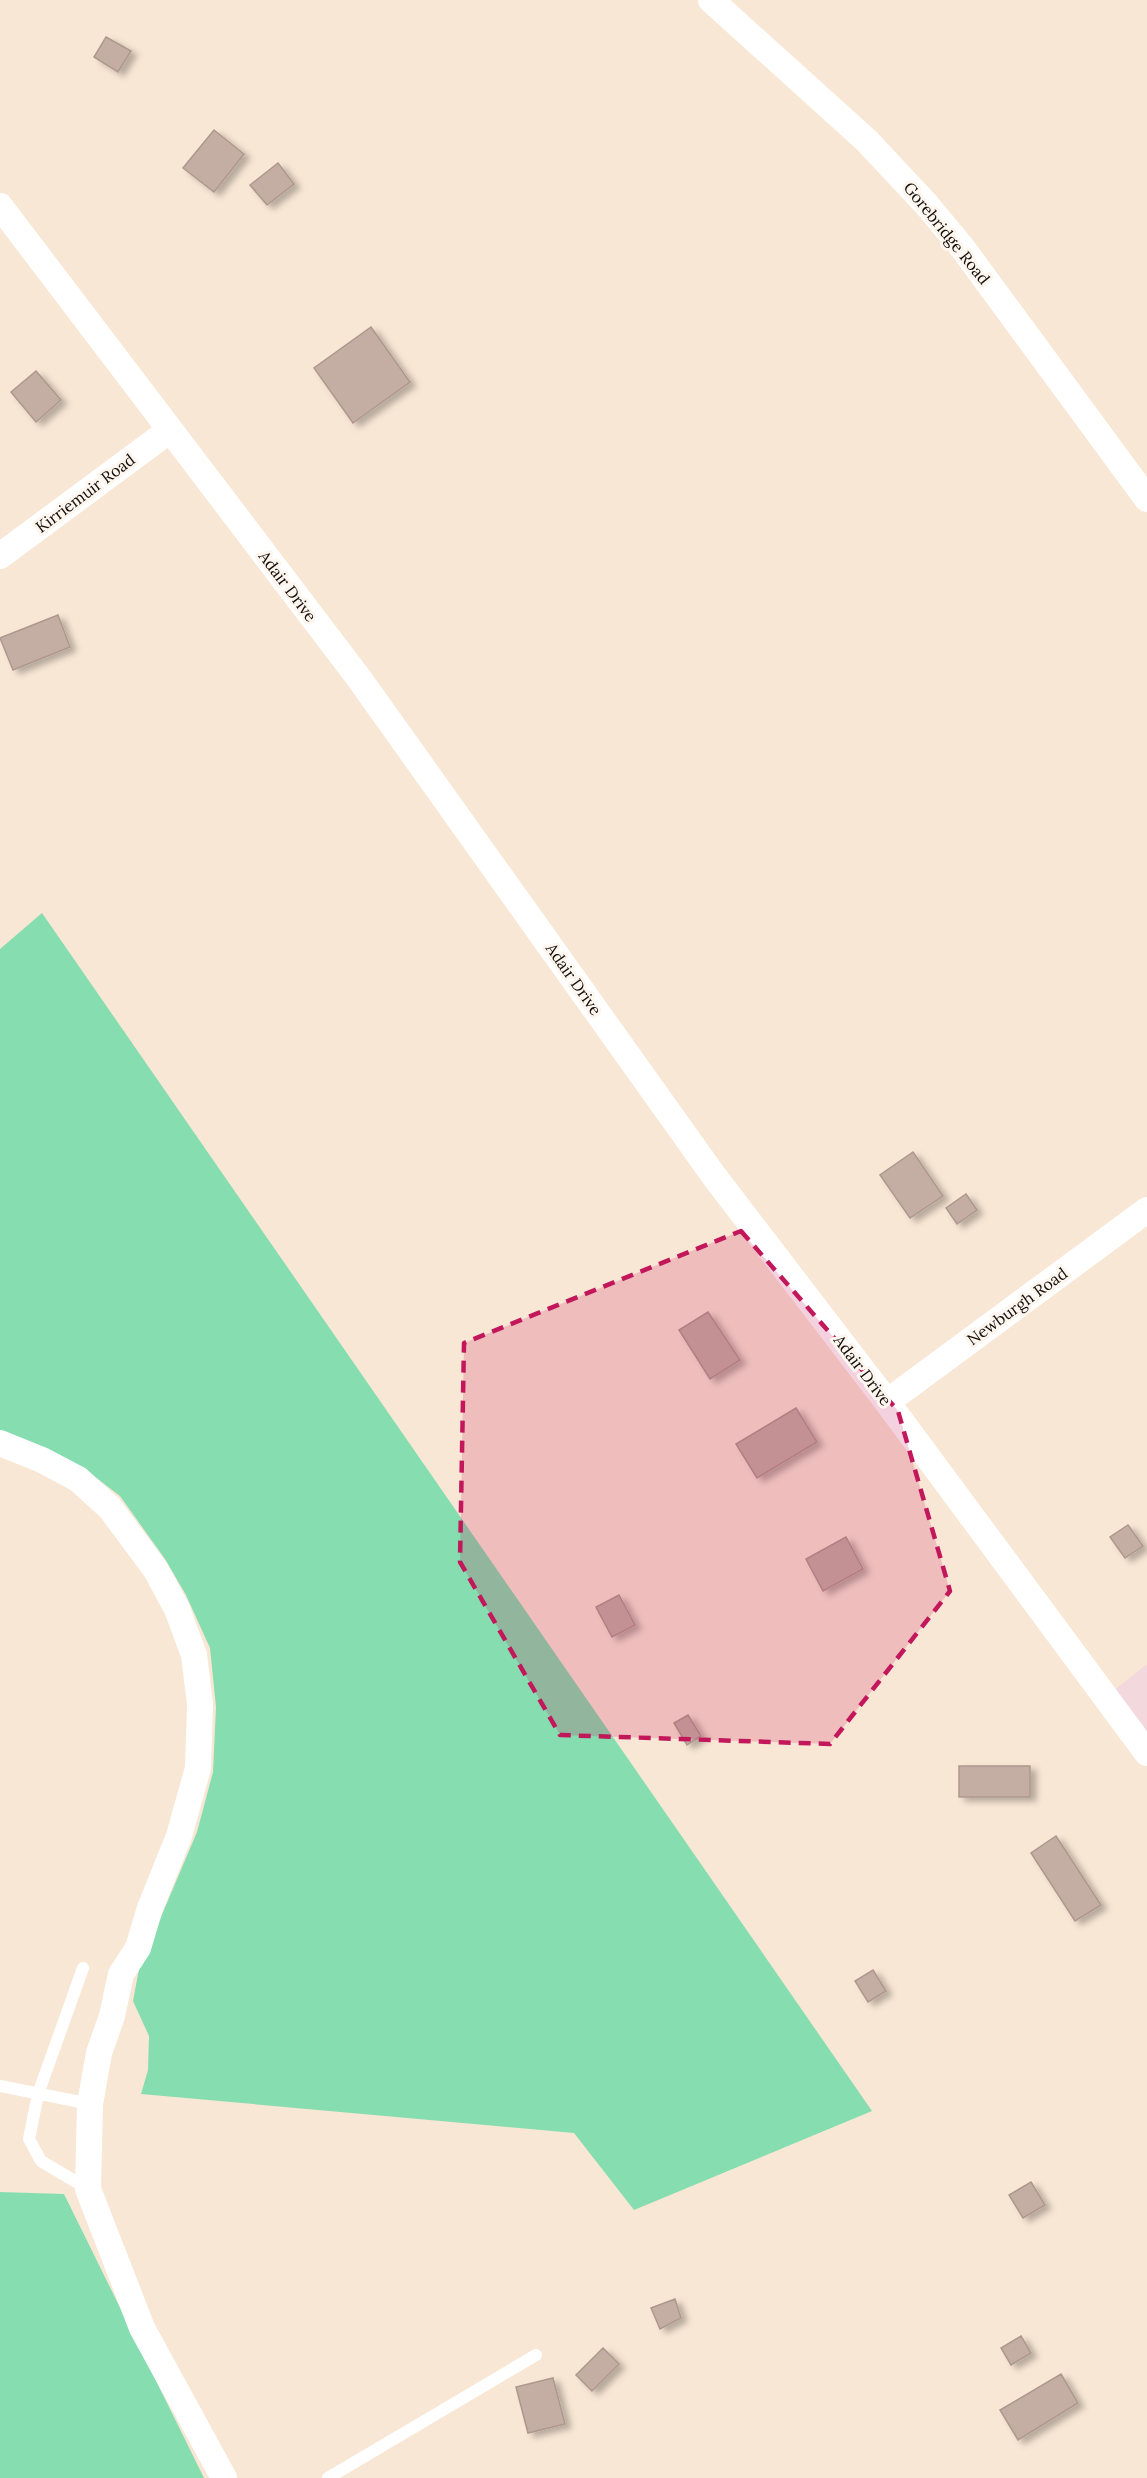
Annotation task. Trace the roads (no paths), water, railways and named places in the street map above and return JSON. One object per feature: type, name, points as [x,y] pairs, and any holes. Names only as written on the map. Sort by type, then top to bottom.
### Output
[{"type":"street","name":"Gorebridge Road","points":[[711,0],[867,141],[926,204],[961,246],[1147,499]]},
{"type":"street","name":"Adair Drive","points":[[0,206],[358,677],[714,1176],[887,1402],[1147,1753]]},
{"type":"street","name":"Kirriemuir Road","points":[[0,556],[170,430]]},
{"type":"street","name":"Newburgh Road","points":[[887,1402],[1147,1210]]},
{"type":"street","points":[[0,1443],[42,1460],[78,1479],[110,1508],[156,1570],[177,1610],[194,1655],[200,1704],[198,1768],[179,1836],[150,1908],[138,1948],[121,1974],[112,2016],[99,2053],[90,2104],[88,2189],[142,2328],[224,2478]]},
{"type":"lane","points":[[83,1968],[38,2094],[29,2139],[34,2152],[41,2161],[88,2189]]},
{"type":"lane","points":[[0,2086],[90,2104]]},
{"type":"lane","points":[[328,2478],[536,2355]]}]
